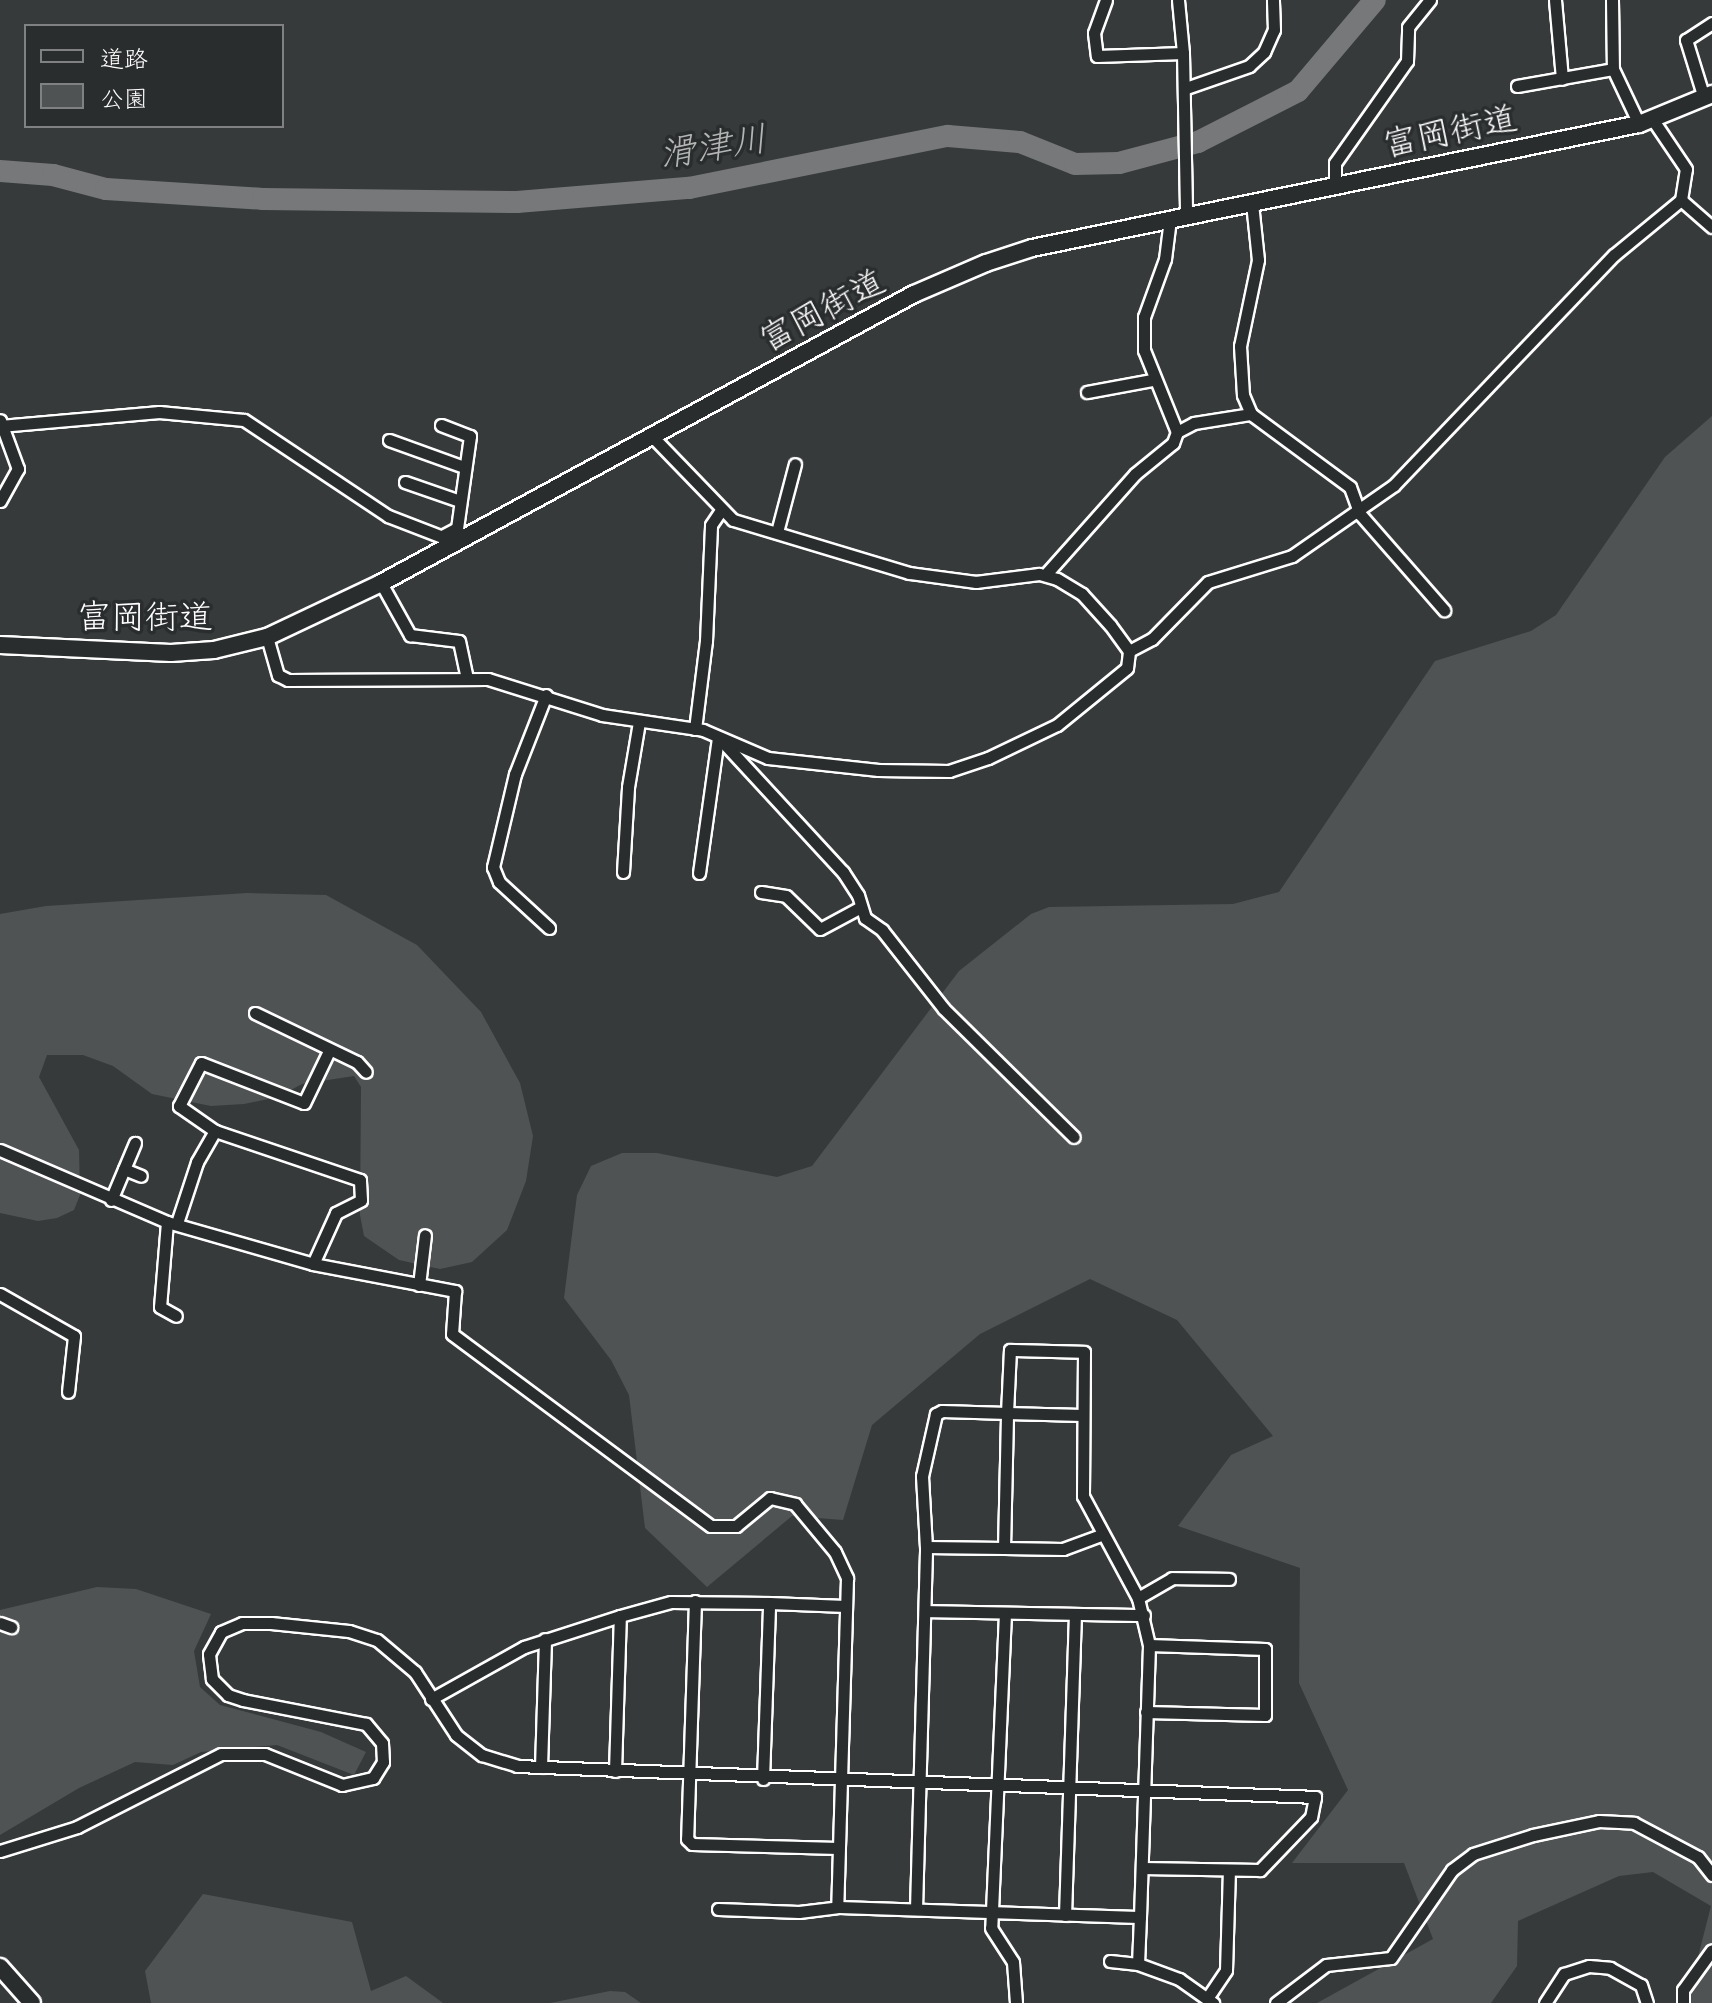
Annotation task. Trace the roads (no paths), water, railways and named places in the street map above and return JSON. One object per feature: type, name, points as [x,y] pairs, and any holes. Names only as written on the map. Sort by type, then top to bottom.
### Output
[{"type":"street","points":[[1106,0],[1094,33],[1097,56],[1183,53]]},
{"type":"street","points":[[1177,432],[1152,380],[1144,350],[1144,317],[1178,217],[1182,193],[1186,92],[1178,0]]},
{"type":"street","points":[[1186,92],[1249,66],[1264,52],[1274,30],[1273,0]]},
{"type":"street","points":[[1335,186],[1335,163],[1407,61],[1406,32],[1430,0]]},
{"type":"street","points":[[1555,0],[1562,79]]},
{"type":"street","points":[[1129,651],[1152,639],[1208,582],[1292,556],[1394,485],[1614,255],[1681,200],[1686,169],[1646,122],[1613,69],[1612,0]]},
{"type":"street","points":[[1708,96],[1686,40],[1712,23]]},
{"type":"street","points":[[1517,86],[1613,69]]},
{"type":"street","name":"富岡街道","points":[[0,645],[171,653],[214,650],[267,637],[381,583],[451,539],[951,277],[1032,248],[1646,122],[1708,96]]},
{"type":"street","points":[[1681,200],[1712,227]]},
{"type":"street","points":[[1252,203],[1258,260],[1240,346],[1243,395],[1251,414],[1350,487],[1360,506],[1360,514],[1444,610]]},
{"type":"street","points":[[1087,392],[1152,380]]},
{"type":"street","points":[[0,501],[18,469],[1,424],[159,412],[244,420],[388,516],[451,539],[457,528],[470,436],[441,425]]},
{"type":"street","points":[[1046,574],[1135,474],[1173,443],[1177,432],[1194,423],[1251,414]]},
{"type":"street","points":[[267,637],[278,675],[288,680],[422,683],[467,678],[546,695],[582,710],[695,729],[768,758],[801,764],[949,771],[1057,725],[1127,668],[1129,651],[1082,594],[1046,574],[990,582],[909,573],[733,520],[652,436]]},
{"type":"street","points":[[389,440],[464,467]]},
{"type":"street","points":[[777,532],[795,464]]},
{"type":"street","points":[[405,482],[460,501]]},
{"type":"street","points":[[695,729],[706,641],[711,525],[721,510]]},
{"type":"street","points":[[381,583],[410,635],[459,641],[467,678]]},
{"type":"street","points":[[546,695],[515,774],[493,867],[499,882],[549,928]]},
{"type":"street","points":[[623,872],[628,787],[639,722]]},
{"type":"street","points":[[699,873],[718,737]]},
{"type":"street","points":[[718,737],[843,872],[858,895],[859,908],[944,1009],[1074,1137]]},
{"type":"street","points":[[761,892],[786,896],[820,929],[859,908]]},
{"type":"street","points":[[255,1013],[357,1062],[366,1072]]},
{"type":"street","points":[[313,1264],[336,1213],[361,1200],[360,1180],[215,1131],[179,1106],[194,1068],[207,1064],[262,1091],[304,1103],[329,1051]]},
{"type":"street","points":[[176,1316],[160,1307],[172,1222],[197,1162],[215,1131]]},
{"type":"street","points":[[111,1200],[135,1143]]},
{"type":"street","points":[[0,1150],[111,1200],[172,1222],[313,1264],[455,1291],[452,1334],[711,1526],[736,1526],[770,1498],[795,1504],[840,1560],[847,1578],[837,1907]]},
{"type":"street","points":[[124,1169],[141,1176]]},
{"type":"street","points":[[419,1285],[425,1235]]},
{"type":"street","points":[[0,1294],[74,1336],[68,1392]]},
{"type":"street","points":[[1004,1548],[1010,1350],[1084,1352],[1081,1486],[1101,1535],[1138,1598],[1149,1645],[1138,1964]]},
{"type":"street","points":[[916,1909],[927,1611],[922,1476],[930,1421],[942,1411],[1082,1415]]},
{"type":"street","points":[[926,1547],[1063,1549],[1101,1535]]},
{"type":"street","points":[[1138,1598],[1172,1578],[1229,1579]]},
{"type":"street","points":[[431,1699],[545,1639],[620,1616],[695,1601],[846,1606]]},
{"type":"street","points":[[695,1601],[687,1839],[692,1844],[838,1848]]},
{"type":"street","points":[[763,1779],[769,1603]]},
{"type":"street","points":[[927,1611],[1144,1615]]},
{"type":"street","points":[[1005,1613],[991,1928],[1013,1962],[1016,2003]]},
{"type":"street","points":[[1065,1915],[1075,1615]]},
{"type":"street","points":[[615,1771],[620,1616]]},
{"type":"street","points":[[0,1851],[77,1827],[221,1754],[265,1754],[342,1785],[373,1778],[383,1752],[376,1732],[366,1724],[243,1700],[218,1688],[209,1654],[213,1642],[231,1626],[287,1624],[377,1640],[407,1662],[456,1735],[482,1755],[541,1767],[763,1779],[1315,1797],[1311,1817],[1257,1872],[1142,1868]]},
{"type":"street","points":[[541,1767],[545,1639]]},
{"type":"street","points":[[1146,1712],[1265,1715],[1265,1649],[1149,1645]]},
{"type":"street","points":[[1276,2003],[1326,1965],[1391,1958],[1452,1870],[1473,1854],[1533,1835],[1599,1821],[1634,1823],[1698,1857],[1712,1875]]},
{"type":"street","points":[[1110,1961],[1138,1964],[1179,1979],[1211,2000],[1226,1970],[1229,1871]]},
{"type":"street","points":[[718,1909],[799,1912],[837,1907],[1140,1917]]},
{"type":"street","points":[[1683,2003],[1683,1990],[1712,1950]]},
{"type":"street","points":[[1545,2003],[1564,1974],[1589,1966],[1610,1968],[1641,1985],[1647,2003]]},
{"type":"street","points":[[0,1967],[32,2003]]},
{"type":"waterway","name":"滑津川","points":[[0,171],[53,175],[106,189],[263,199],[517,202],[689,188],[948,136],[1020,142],[1075,164],[1119,163],[1198,142],[1298,91],[1375,0]]}]
